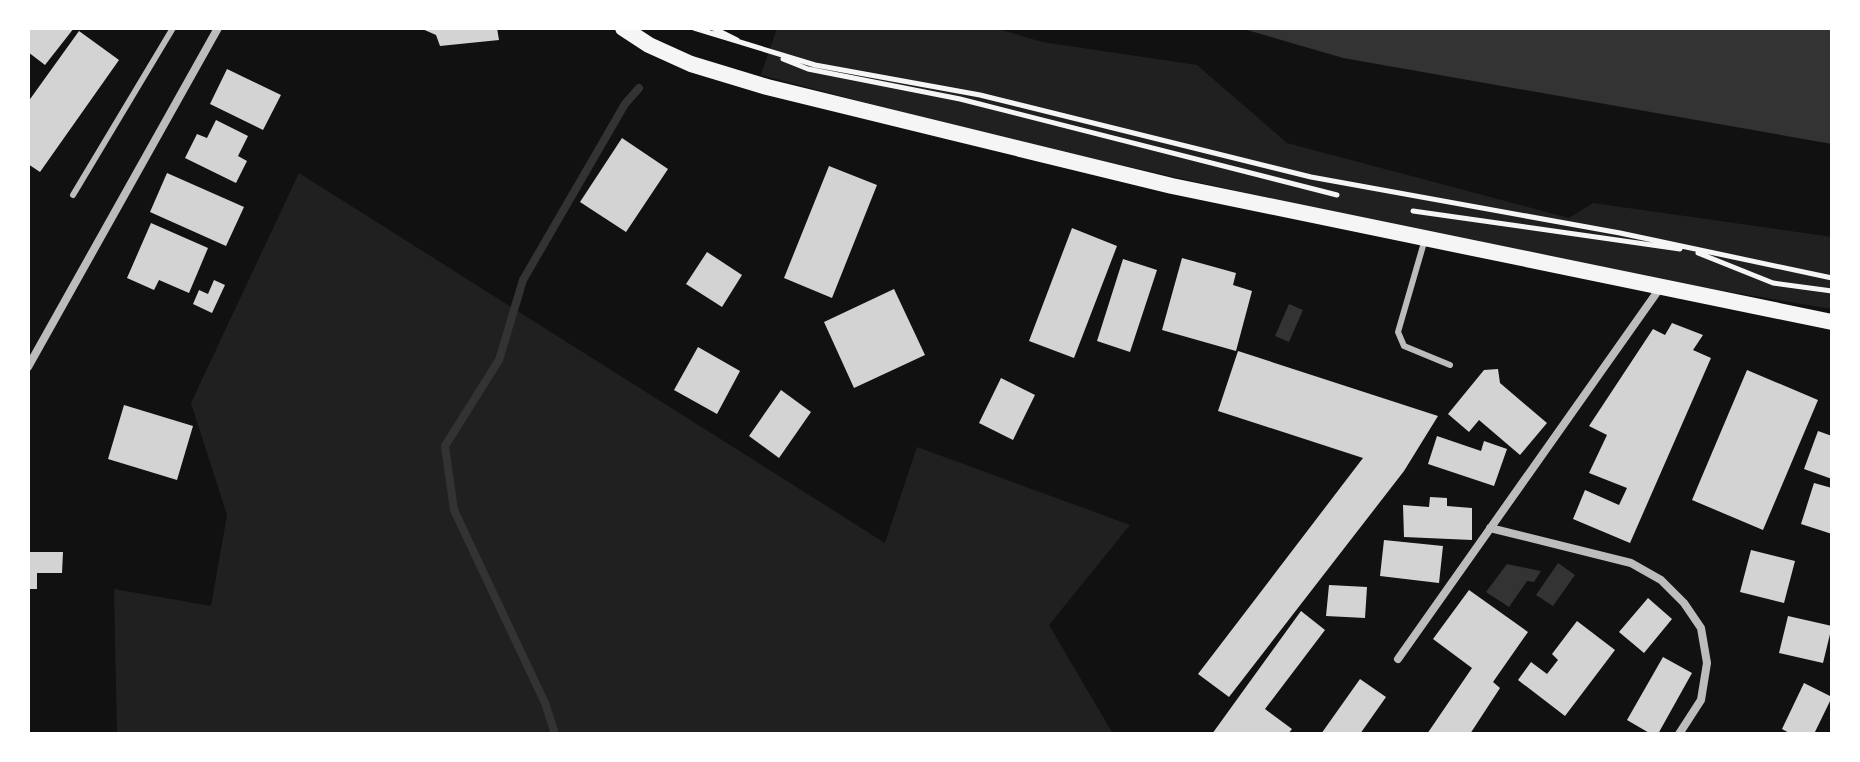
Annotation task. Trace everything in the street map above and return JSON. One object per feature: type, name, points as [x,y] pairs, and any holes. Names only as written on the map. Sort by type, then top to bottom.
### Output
[{"type":"main road","points":[[623,28],[668,54],[767,87],[1172,186],[1832,322]]},
{"type":"street","points":[[28,367],[218,28]]},
{"type":"street","points":[[1398,659],[1660,288]]},
{"type":"street","points":[[1490,528],[1631,563],[1661,580],[1684,603],[1701,628],[1707,663],[1701,700],[1679,734]]},
{"type":"lane","points":[[73,195],[173,28]]},
{"type":"lane","points":[[1425,239],[1398,332],[1399,340],[1404,346],[1450,365]]},
{"type":"path","points":[[694,28],[808,69],[960,99],[1344,197]]},
{"type":"path","points":[[713,28],[757,49],[815,65],[980,95],[1311,177],[1620,233],[1832,278]]},
{"type":"path","points":[[1400,209],[1695,251],[1773,283],[1832,291]]},
{"type":"shaded area","points":[[777,28],[995,28],[1042,42],[1197,65],[1287,143],[1569,218],[1593,203],[1832,237],[1832,309],[1564,264],[1000,138],[761,75]]},
{"type":"shaded area","points":[[1240,28],[1832,28],[1832,144],[1343,58]]},
{"type":"shaded area","points":[[299,173],[885,543],[917,447],[1130,525],[1049,625],[1113,734],[117,734],[114,589],[211,606],[227,515],[191,403]]},
{"type":"shaded area","points":[[1289,304],[1303,310],[1289,342],[1275,336]]},
{"type":"shaded area","points":[[1558,563],[1575,575],[1553,606],[1536,595]]},
{"type":"shaded area","points":[[1507,564],[1541,571],[1534,582],[1527,581],[1509,607],[1486,592]]},
{"type":"building","points":[[28,28],[74,28],[45,65],[28,52]]},
{"type":"building","points":[[420,28],[497,28],[499,40],[440,46],[436,35]]},
{"type":"building","points":[[79,31],[119,60],[40,172],[28,164],[28,102]]},
{"type":"building","points":[[227,69],[281,95],[263,130],[210,104]]},
{"type":"building","points":[[216,120],[248,136],[238,156],[247,161],[236,183],[185,158],[197,134],[207,138]]},
{"type":"building","points":[[622,138],[668,169],[626,232],[580,202]]},
{"type":"building","points":[[829,166],[877,185],[832,298],[784,278]]},
{"type":"building","points":[[167,173],[244,207],[226,246],[150,212]]},
{"type":"building","points":[[151,223],[208,248],[189,293],[159,280],[154,290],[127,278]]},
{"type":"building","points":[[1072,228],[1117,246],[1074,358],[1029,341]]},
{"type":"building","points":[[707,252],[742,275],[722,307],[686,284]]},
{"type":"building","points":[[1182,258],[1236,273],[1233,285],[1252,291],[1236,351],[1162,330]]},
{"type":"building","points":[[1123,259],[1157,270],[1130,352],[1097,341]]},
{"type":"building","points":[[214,280],[225,285],[212,313],[193,304],[199,290],[208,294]]},
{"type":"building","points":[[894,289],[925,355],[854,388],[824,322]]},
{"type":"building","points":[[1672,323],[1703,335],[1693,350],[1711,358],[1630,543],[1573,519],[1585,490],[1619,505],[1627,488],[1589,473],[1607,435],[1589,426],[1653,329],[1665,335]]},
{"type":"building","points":[[698,347],[740,371],[717,414],[674,390]]},
{"type":"building","points":[[1238,351],[1438,416],[1404,471],[1229,697],[1198,674],[1363,458],[1218,411]]},
{"type":"building","points":[[1498,369],[1500,383],[1547,423],[1520,455],[1479,420],[1469,432],[1448,414],[1484,370]]},
{"type":"building","points":[[1747,370],[1818,400],[1763,530],[1692,500]]},
{"type":"building","points":[[1001,378],[1035,395],[1013,440],[979,423]]},
{"type":"building","points":[[781,390],[811,412],[779,458],[749,436]]},
{"type":"building","points":[[124,405],[193,426],[177,480],[108,459]]},
{"type":"building","points":[[1818,431],[1832,436],[1832,479],[1804,469]]},
{"type":"building","points":[[1437,436],[1481,451],[1484,441],[1507,449],[1494,486],[1428,464]]},
{"type":"building","points":[[1814,483],[1832,488],[1832,534],[1801,524]]},
{"type":"building","points":[[1430,497],[1447,498],[1447,506],[1472,508],[1472,540],[1404,537],[1403,505],[1429,507]]},
{"type":"building","points":[[1384,540],[1443,546],[1439,583],[1380,576]]},
{"type":"building","points":[[1751,550],[1795,561],[1784,603],[1740,592]]},
{"type":"building","points":[[28,552],[63,552],[62,573],[37,573],[37,589],[28,589]]},
{"type":"building","points":[[1329,585],[1367,587],[1365,618],[1326,616]]},
{"type":"building","points":[[1469,590],[1528,632],[1493,682],[1500,688],[1470,734],[1427,734],[1472,668],[1433,639]]},
{"type":"building","points":[[1648,598],[1672,619],[1644,653],[1619,632]]},
{"type":"building","points":[[1301,611],[1325,630],[1265,709],[1292,729],[1288,734],[1212,734]]},
{"type":"building","points":[[1788,616],[1832,626],[1823,663],[1779,653]]},
{"type":"building","points":[[1577,621],[1615,650],[1565,716],[1518,680],[1531,662],[1547,674],[1558,660],[1552,654]]},
{"type":"building","points":[[1663,657],[1692,673],[1658,734],[1651,734],[1627,720]]},
{"type":"building","points":[[1360,679],[1386,697],[1360,734],[1321,734]]},
{"type":"building","points":[[1804,683],[1832,697],[1814,734],[1791,734],[1782,729]]},
{"type":"waterway","points":[[555,734],[545,703],[454,510],[445,446],[499,360],[523,280],[625,104],[639,88]]}]
